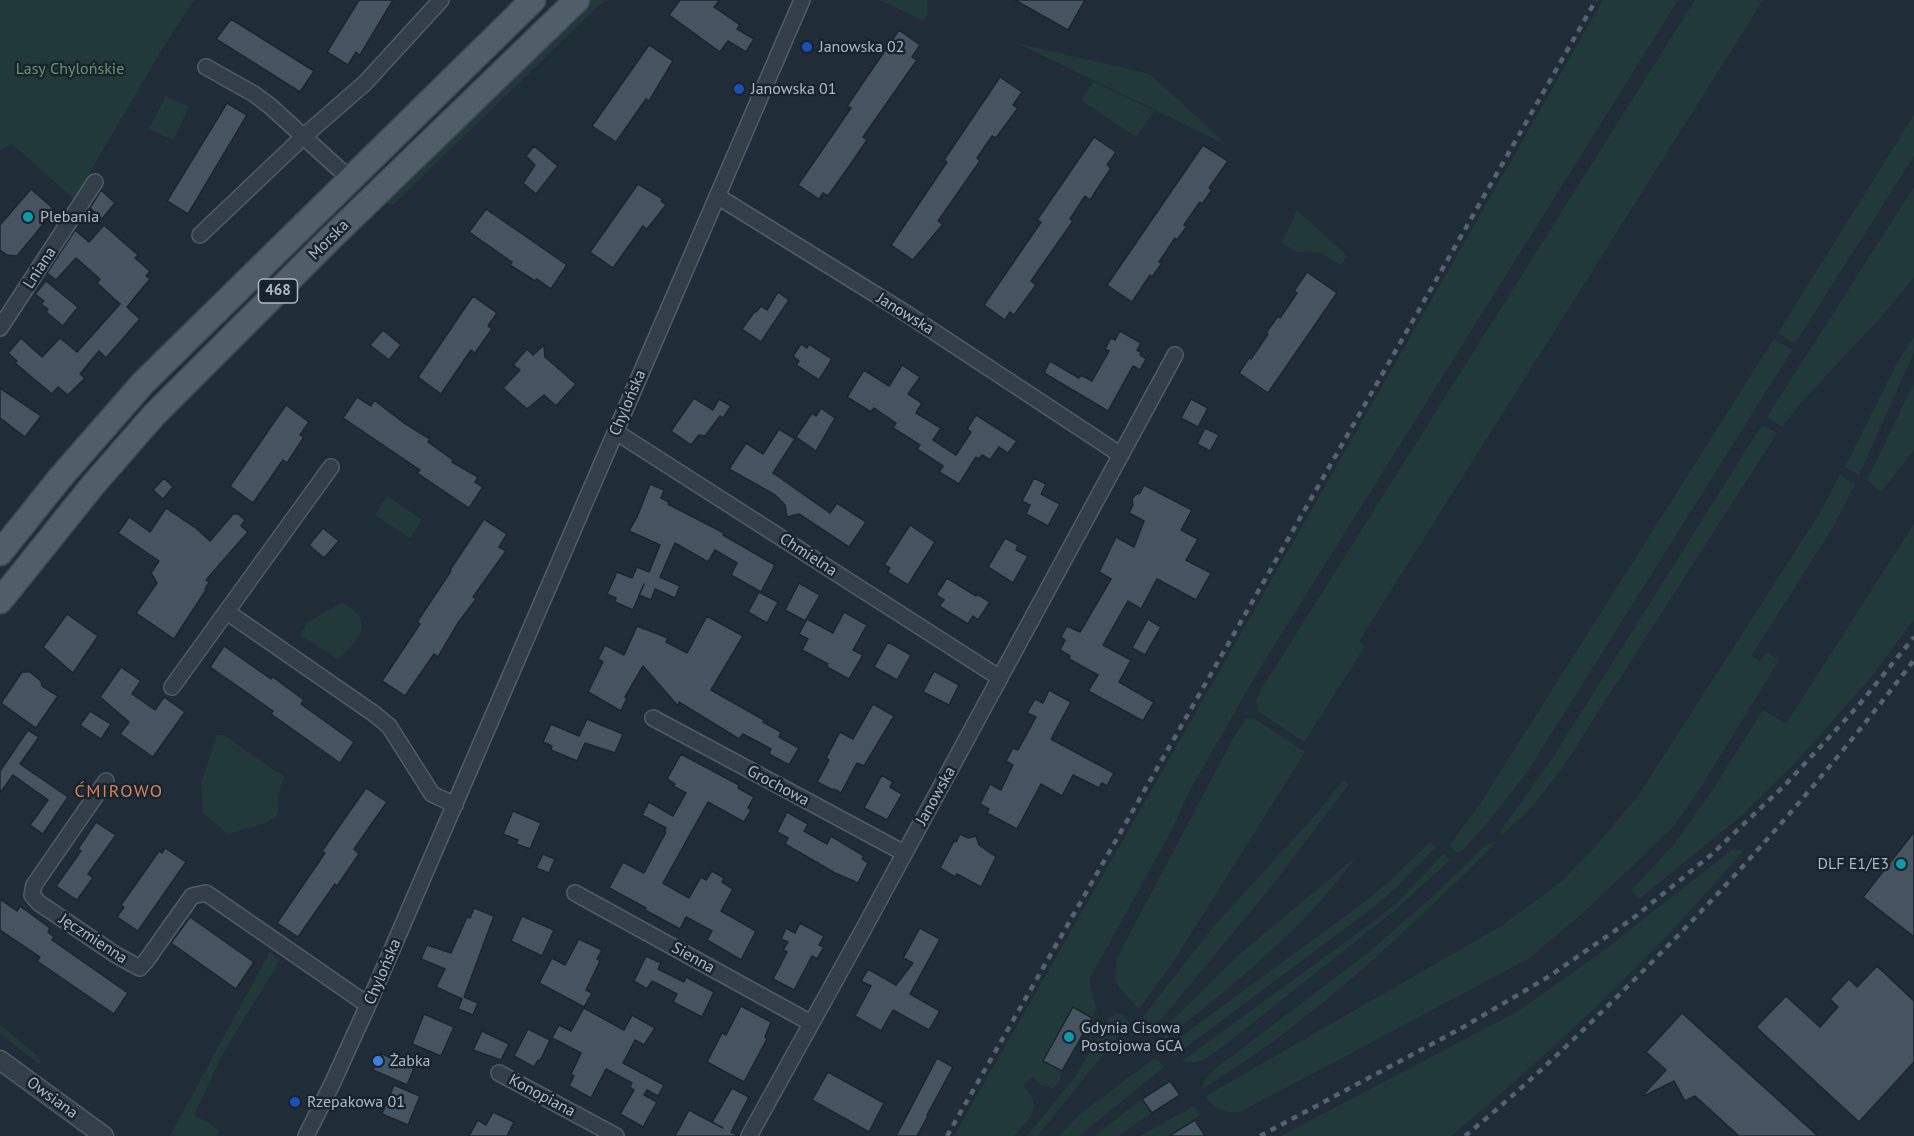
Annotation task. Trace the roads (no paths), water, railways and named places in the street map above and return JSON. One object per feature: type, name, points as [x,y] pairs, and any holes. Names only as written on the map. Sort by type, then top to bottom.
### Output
[{"type":"main road","name":"Morska","points":[[0,553],[60,478],[143,383],[533,0]]},
{"type":"main road","name":"Morska","points":[[0,601],[93,485],[154,415],[332,237],[577,0]]},
{"type":"street","points":[[200,235],[303,137],[365,83],[441,0]]},
{"type":"street","name":"Chylońska","points":[[306,1136],[368,1005],[802,0]]},
{"type":"street","points":[[206,67],[254,94],[350,179]]},
{"type":"street","name":"Lniana","points":[[0,328],[95,182]]},
{"type":"street","name":"Janowska","points":[[717,196],[907,314],[1121,455]]},
{"type":"street","name":"Janowska","points":[[749,1136],[1175,355]]},
{"type":"street","name":"Chmielna","points":[[616,432],[1000,678]]},
{"type":"street","points":[[172,687],[331,467]]},
{"type":"street","points":[[226,612],[389,726],[432,794],[455,805]]},
{"type":"street","name":"Grochowa","points":[[653,718],[904,853]]},
{"type":"street","name":"Jęczmienna","points":[[106,781],[34,885],[32,895],[39,903],[116,955],[140,968],[192,896],[206,892],[368,1005]]},
{"type":"street","name":"Sienna","points":[[574,893],[811,1023]]},
{"type":"street","name":"Owsiana","points":[[0,1060],[104,1136]]},
{"type":"street","name":"Konopiana","points":[[499,1073],[616,1136]]},
{"type":"railway","points":[[947,1136],[1596,0]]},
{"type":"railway","points":[[1260,1136],[1460,1029],[1548,977],[1632,919],[1711,855],[1785,785],[1858,706],[1914,637]]},
{"type":"railway","points":[[1465,1136],[1574,1039],[1710,902],[1815,784],[1914,660]]},
{"type":"place","name":"Janowska 02","points":[[807,47]]},
{"type":"place","name":"Janowska 01","points":[[739,89]]},
{"type":"place","name":"Plebania","points":[[28,217]]},
{"type":"place","name":"DLF E1/E3","points":[[1901,864]]},
{"type":"place","name":"Gdynia Cisowa Postojowa GCA","points":[[1069,1037]]},
{"type":"place","name":"Żabka","points":[[378,1061]]},
{"type":"place","name":"Rzepakowa 01","points":[[295,1102]]},
{"type":"district","name":"ĆMIROWO","points":[[119,792]]},
{"type":"park label","name":"Lasy Chylońskie","points":[[70,69]]}]
